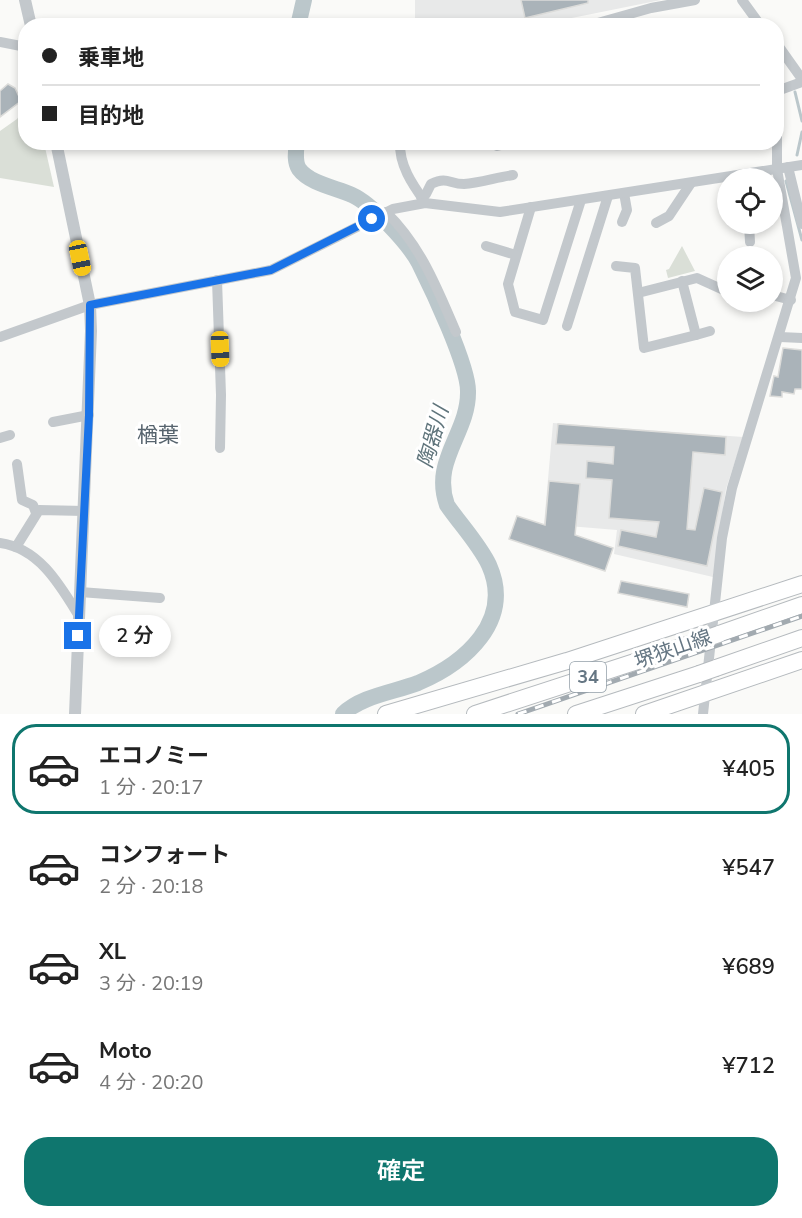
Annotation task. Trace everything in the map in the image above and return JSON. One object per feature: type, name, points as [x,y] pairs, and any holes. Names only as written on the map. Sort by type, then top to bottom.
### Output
[{"type":"main road","points":[[386,714],[714,614],[802,584]]},
{"type":"main road","name":"堺狭山線","points":[[475,714],[802,605]]},
{"type":"main road","name":"堺狭山線","points":[[576,714],[802,638]]},
{"type":"main road","points":[[644,714],[802,660]]},
{"type":"street","points":[[26,0],[29,18]]},
{"type":"street","points":[[615,18],[651,8],[695,0]]},
{"type":"street","points":[[742,0],[755,18]]},
{"type":"street","points":[[0,42],[18,45]]},
{"type":"street","points":[[784,54],[802,81],[784,88]]},
{"type":"street","points":[[58,150],[90,305],[89,415],[75,714]]},
{"type":"street","points":[[400,150],[411,183],[423,200]]},
{"type":"street","points":[[780,150],[783,168],[802,224]]},
{"type":"street","points":[[783,168],[802,165]]},
{"type":"street","points":[[423,200],[431,184],[443,178],[463,184],[502,175],[513,175]]},
{"type":"street","points":[[0,337],[90,305],[271,270],[385,212],[423,200],[500,212],[717,179]]},
{"type":"street","points":[[657,223],[669,216],[691,183]]},
{"type":"street","points":[[622,222],[627,210],[624,193]]},
{"type":"street","points":[[567,326],[608,195]]},
{"type":"street","points":[[531,207],[508,284],[515,312],[543,320],[581,200]]},
{"type":"street","points":[[385,212],[400,225],[427,264],[456,332]]},
{"type":"street","points":[[703,714],[722,538],[732,488],[780,337],[796,278],[783,222]]},
{"type":"street","points":[[750,234],[750,242]]},
{"type":"street","points":[[486,246],[516,255]]},
{"type":"street","points":[[616,266],[635,267],[644,348],[710,331]]},
{"type":"street","points":[[638,293],[697,278],[717,287]]},
{"type":"street","points":[[217,280],[221,395],[220,448]]},
{"type":"street","points":[[681,281],[696,335]]},
{"type":"street","points":[[783,298],[791,300]]},
{"type":"street","points":[[780,337],[802,338]]},
{"type":"street","points":[[53,422],[89,415]]},
{"type":"street","points":[[17,464],[22,500],[33,505],[36,513]]},
{"type":"street","points":[[16,547],[39,510],[84,511]]},
{"type":"street","points":[[0,543],[16,547],[34,556],[79,616]]},
{"type":"street","points":[[80,592],[160,598]]},
{"type":"shaded area","points":[[415,0],[661,0],[572,18],[415,18]]},
{"type":"shaded area","points":[[17,119],[18,150],[46,150],[54,187],[0,178],[0,131]]},
{"type":"shaded area","points":[[682,246],[695,271],[668,278],[666,270],[669,269]]},
{"type":"shaded area","points":[[553,423],[743,437],[726,489],[713,577],[614,554],[617,530],[544,524]]},
{"type":"building","points":[[521,0],[588,0],[588,3],[525,18]]},
{"type":"building","points":[[8,84],[15,88],[18,103],[0,117],[0,91]]},
{"type":"building","points":[[783,348],[802,350],[802,389],[795,389],[794,394],[782,392],[782,397],[770,396],[774,376],[778,377]]},
{"type":"building","points":[[558,424],[726,437],[725,455],[693,452],[687,529],[695,530],[704,488],[722,492],[707,566],[618,546],[621,530],[656,537],[659,522],[609,518],[612,480],[586,478],[587,461],[613,464],[614,447],[556,444]]},
{"type":"building","points":[[549,481],[580,484],[575,535],[613,548],[605,571],[509,539],[517,516],[545,525]]},
{"type":"building","points":[[621,581],[689,594],[687,607],[618,593]]},
{"type":"waterway","name":"陶器川","points":[[300,18],[304,0]]},
{"type":"waterway","points":[[795,92],[802,121]]},
{"type":"waterway","points":[[797,155],[802,132]]},
{"type":"waterway","name":"陶器川","points":[[296,150],[297,166],[304,174],[360,200],[379,215],[399,236],[419,263],[440,308],[456,346],[468,391],[463,420],[447,460],[443,489],[447,505],[485,557],[495,585],[495,604],[490,622],[468,652],[436,674],[418,683],[359,703],[343,714]]},
{"type":"waterway","points":[[786,181],[802,240]]},
{"type":"railway","points":[[518,714],[802,616]]},
{"type":"district","name":"楢葉","points":[[158,435]]},
{"type":"route","points":[[78,636],[89,415],[90,305],[271,270],[372,219]]}]
